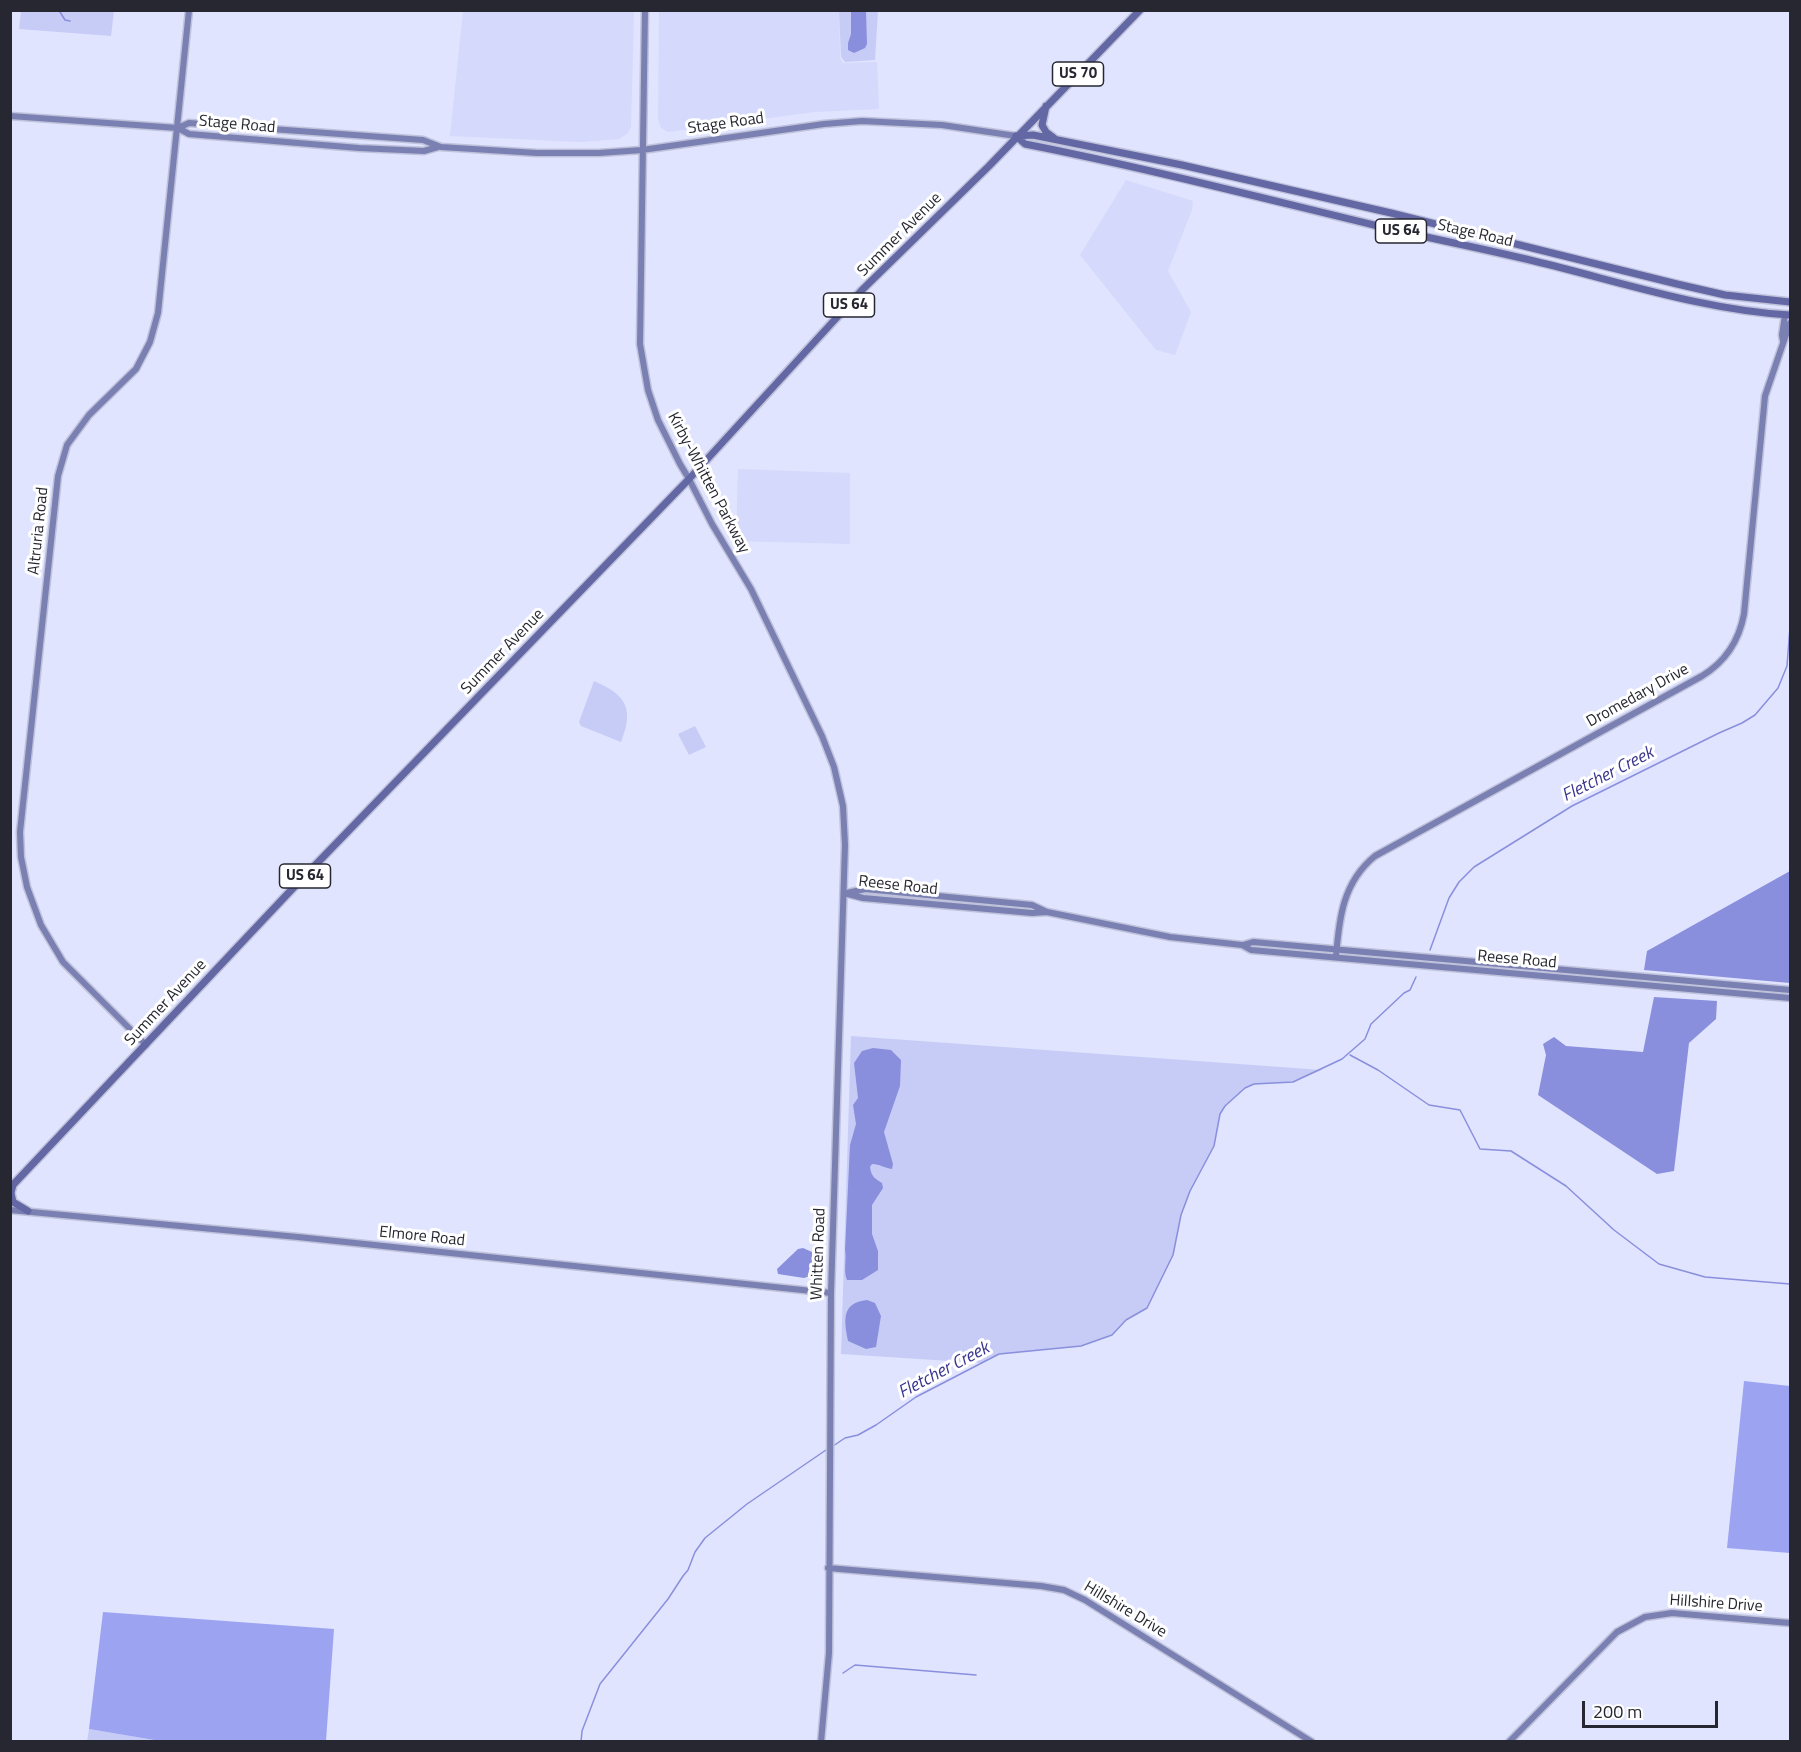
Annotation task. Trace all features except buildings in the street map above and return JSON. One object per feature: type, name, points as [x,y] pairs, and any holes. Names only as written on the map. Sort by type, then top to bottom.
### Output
[{"type":"main road","name":"Altruria Road","points":[[146,1045],[63,962],[41,925],[27,888],[21,857],[20,832],[58,476],[68,445],[89,415],[136,369],[150,342],[159,307],[189,10]]},
{"type":"main road","name":"Kirby-Whitten Parkway","points":[[645,10],[640,344],[643,367],[658,420],[712,524],[751,590],[822,736],[834,767]]},
{"type":"main road","name":"US 70","points":[[1016,136],[1140,10]]},
{"type":"main road","points":[[1046,106],[1042,126],[1056,140]]},
{"type":"main road","name":"Stage Road","points":[[10,116],[178,128],[189,134],[424,152],[439,147]]},
{"type":"main road","name":"Stage Road","points":[[178,128],[189,123],[423,140],[439,147],[563,154],[642,150],[807,126],[862,121],[942,124],[1016,136],[1032,135],[1146,158],[1391,213],[1677,285],[1742,297],[1790,302]]},
{"type":"main road","points":[[273,141],[274,130]]},
{"type":"main road","name":"Stage Road","points":[[1016,136],[1025,144],[1532,260],[1702,303],[1750,312],[1789,314]]},
{"type":"main road","name":"Summer Avenue","points":[[12,1187],[280,901],[689,479],[862,290],[989,166],[1016,136]]},
{"type":"main road","points":[[1120,165],[1122,158],[1125,157],[1146,158]]},
{"type":"main road","points":[[1750,312],[1757,309],[1784,310],[1790,302]]},
{"type":"main road","name":"Dromedary Drive","points":[[1784,341],[1782,335],[1789,314]]},
{"type":"main road","name":"Dromedary Drive","points":[[1336,953],[1342,908],[1348,891],[1357,874],[1375,856],[1702,676],[1714,668],[1728,653],[1738,636],[1744,615],[1765,396],[1791,323]]},
{"type":"main road","name":"Whitten Road","points":[[821,1742],[829,1653],[831,1293],[845,843],[843,806],[834,767]]},
{"type":"main road","name":"Reese Road","points":[[844,893],[897,901],[1032,913],[1047,912],[1170,937],[1242,945],[1251,950],[1336,953],[1791,990]]},
{"type":"main road","name":"Reese Road","points":[[1336,953],[1791,998]]},
{"type":"main road","points":[[12,1187],[14,1202],[28,1211]]},
{"type":"main road","name":"Elmore Road","points":[[10,1210],[289,1236],[831,1293]]},
{"type":"main road","name":"Hillshire Drive","points":[[828,1568],[1046,1586],[1064,1590],[1085,1600],[1312,1742]]},
{"type":"main road","name":"Hillshire Drive","points":[[1509,1742],[1617,1632],[1640,1618],[1672,1613],[1791,1623]]},
{"type":"shaded area","points":[[21,11],[114,11],[111,36],[19,29]]},
{"type":"shaded area","points":[[463,11],[634,11],[631,127],[627,134],[619,139],[581,142],[450,136]]},
{"type":"shaded area","points":[[659,11],[839,11],[840,58],[843,63],[877,62],[879,109],[814,112],[668,132],[661,128],[658,119]]},
{"type":"shaded area","points":[[839,11],[878,11],[875,60],[845,62],[841,57]]},
{"type":"shaded area","points":[[851,11],[866,11],[867,44],[865,48],[854,53],[848,50]]},
{"type":"shaded area","points":[[1126,180],[1193,201],[1192,210],[1168,271],[1191,312],[1175,355],[1156,350],[1080,255]]},
{"type":"shaded area","points":[[738,469],[850,473],[850,544],[736,541]]},
{"type":"shaded area","points":[[594,681],[614,692],[625,704],[627,721],[621,742],[581,726],[579,722]]},
{"type":"shaded area","points":[[695,726],[706,747],[689,755],[678,734]]},
{"type":"shaded area","points":[[1790,871],[1790,983],[1644,970],[1647,951]]},
{"type":"shaded area","points":[[1654,997],[1717,1001],[1716,1019],[1689,1043],[1674,1171],[1657,1174],[1538,1095],[1546,1055],[1543,1044],[1554,1037],[1566,1046],[1643,1052]]},
{"type":"shaded area","points":[[851,1036],[1322,1070],[1293,1082],[1254,1084],[1245,1088],[1225,1106],[1220,1114],[1214,1146],[1190,1191],[1181,1215],[1173,1255],[1147,1308],[1126,1320],[1112,1335],[1081,1346],[999,1354],[981,1363],[841,1354]]},
{"type":"shaded area","points":[[873,1048],[891,1050],[901,1060],[900,1086],[884,1132],[893,1164],[892,1169],[875,1164],[870,1167],[872,1175],[882,1183],[883,1188],[872,1205],[872,1234],[878,1251],[878,1270],[862,1280],[847,1280],[845,1250],[850,1145],[856,1124],[853,1105],[858,1098],[854,1063],[862,1051]]},
{"type":"shaded area","points":[[803,1248],[812,1252],[813,1271],[810,1276],[804,1278],[778,1274],[777,1269],[798,1249]]},
{"type":"shaded area","points":[[867,1300],[875,1303],[881,1316],[876,1347],[866,1349],[848,1341],[845,1320],[852,1305]]},
{"type":"shaded area","points":[[1744,1381],[1790,1386],[1790,1553],[1727,1548]]},
{"type":"shaded area","points":[[103,1612],[334,1629],[326,1741],[160,1741],[89,1729]]},
{"type":"shaded area","points":[[89,1729],[160,1741],[87,1741]]},
{"type":"waterway","points":[[60,12],[65,20],[70,21]]},
{"type":"waterway","name":"Fletcher Creek","points":[[1430,950],[1449,898],[1459,882],[1474,867],[1572,806],[1755,715],[1778,688],[1787,666],[1790,627]]},
{"type":"waterway","name":"Fletcher Creek","points":[[833,1446],[845,1438],[858,1435],[876,1425],[916,1397],[999,1354],[1081,1346],[1112,1335],[1126,1320],[1147,1308],[1173,1255],[1181,1215],[1190,1191],[1214,1146],[1220,1114],[1225,1106],[1245,1088],[1254,1084],[1293,1082],[1342,1059],[1365,1039],[1371,1024],[1410,990],[1416,977]]},
{"type":"waterway","points":[[1350,1055],[1378,1070],[1429,1105],[1460,1110],[1480,1149],[1511,1151],[1566,1186],[1614,1230],[1659,1264],[1705,1277],[1790,1284]]},
{"type":"waterway","name":"Fletcher Creek","points":[[581,1742],[582,1731],[600,1684],[668,1599],[688,1570],[695,1552],[705,1538],[747,1504],[826,1450]]},
{"type":"waterway","points":[[843,1673],[855,1665],[976,1675]]}]
